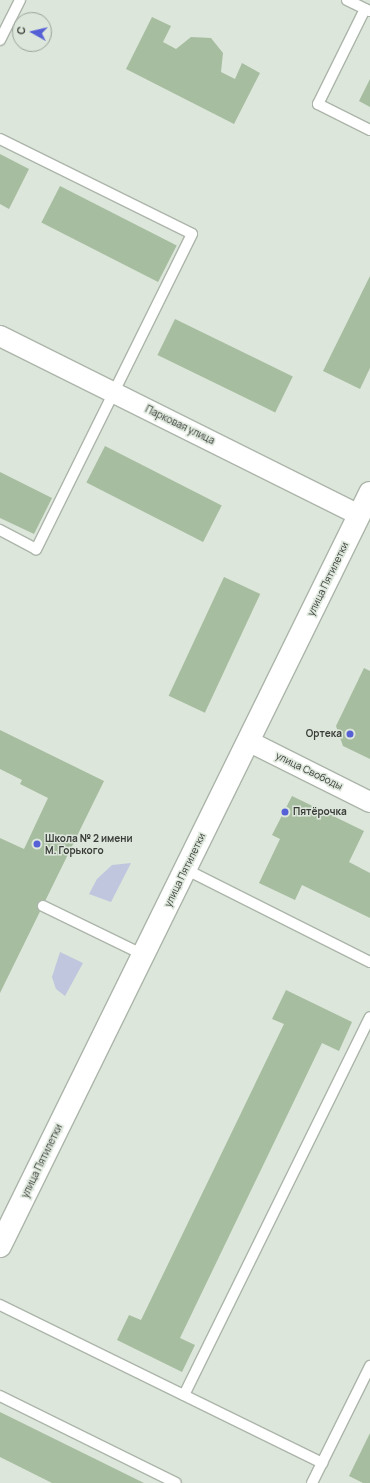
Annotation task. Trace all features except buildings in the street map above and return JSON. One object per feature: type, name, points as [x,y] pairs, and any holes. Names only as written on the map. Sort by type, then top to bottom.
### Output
[{"type":"main road","name":"улица Пятилетки","points":[[0,1246],[370,493]]},
{"type":"street","name":"Парковая улица","points":[[0,336],[359,514]]},
{"type":"street","name":"улица Свободы","points":[[248,741],[370,802]]},
{"type":"lane","points":[[0,40],[20,0]]},
{"type":"lane","points":[[347,0],[368,10],[318,104],[370,130]]},
{"type":"lane","points":[[0,139],[192,234],[36,549],[0,530]]},
{"type":"lane","points":[[185,869],[370,962]]},
{"type":"lane","points":[[43,906],[144,954]]},
{"type":"lane","points":[[184,1396],[370,1017]]},
{"type":"lane","points":[[0,1305],[322,1464]]},
{"type":"lane","points":[[312,1483],[369,1372]]},
{"type":"lane","points":[[0,1396],[176,1483]]},
{"type":"shaded area","points":[[131,863],[111,902],[89,894],[97,879],[112,865]]},
{"type":"shaded area","points":[[60,952],[83,963],[65,996],[56,989],[52,977]]},
{"type":"place","name":"Ортека","points":[[350,734]]},
{"type":"place","name":"Пятёрочка","points":[[285,812]]},
{"type":"place","name":"Школа № 2 имени М. Горького","points":[[37,844]]}]
